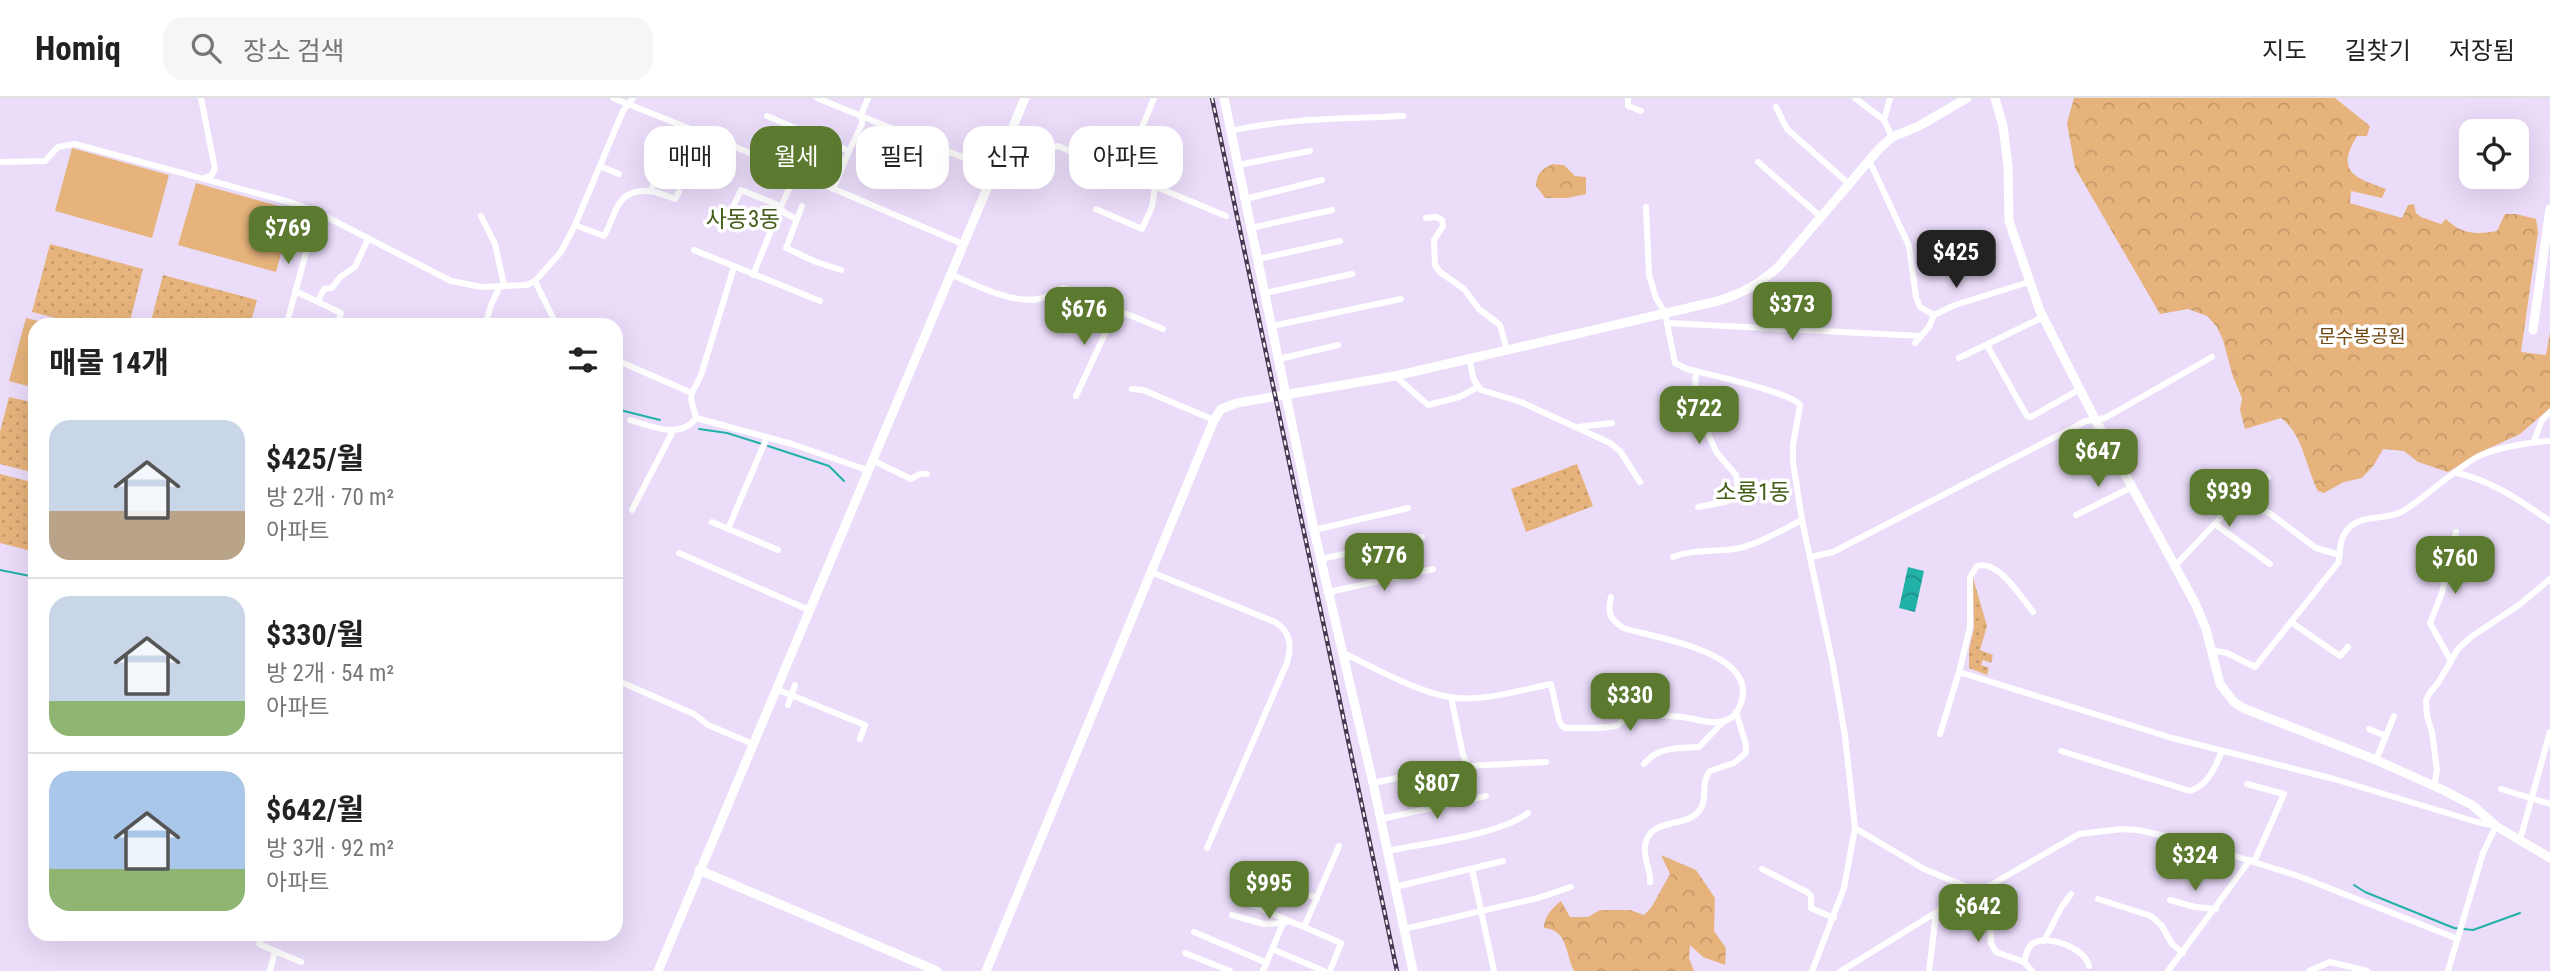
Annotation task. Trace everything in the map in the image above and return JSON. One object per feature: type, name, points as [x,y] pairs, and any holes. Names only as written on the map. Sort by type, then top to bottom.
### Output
[{"type":"street","points":[[201,98],[215,169],[211,176],[202,178]]},
{"type":"street","points":[[613,98],[630,101],[750,152]]},
{"type":"street","points":[[817,98],[963,157]]},
{"type":"street","points":[[842,167],[862,124],[861,115],[868,98]]},
{"type":"street","points":[[1013,126],[1025,98]]},
{"type":"street","points":[[1142,126],[1154,98]]},
{"type":"street","points":[[1224,98],[1314,530],[1373,783],[1413,971]]},
{"type":"street","points":[[1628,98],[1628,106],[1641,111]]},
{"type":"street","points":[[1855,98],[1884,120],[1892,137]]},
{"type":"street","points":[[1884,120],[1891,98]]},
{"type":"street","points":[[986,971],[1214,420],[1221,409],[1229,404],[1395,376],[1666,318],[1749,291],[1779,266],[1869,160],[1892,137],[1967,98]]},
{"type":"street","points":[[1995,98],[2003,126],[2008,166],[2009,221],[2029,282],[2043,317],[2095,419],[2195,603],[2206,629],[2215,671],[2223,691],[2243,708],[2376,760],[2434,786],[2472,806],[2496,826],[2550,858]]},
{"type":"street","points":[[0,162],[45,162],[58,147],[75,144],[317,212],[450,281],[482,287],[527,285],[535,281],[561,252],[630,101]]},
{"type":"street","points":[[1776,107],[1787,129],[1849,184]]},
{"type":"street","points":[[767,116],[849,151]]},
{"type":"street","points":[[1231,131],[1308,120],[1403,116]]},
{"type":"street","points":[[1238,165],[1310,151]]},
{"type":"street","points":[[1869,160],[1909,246],[1916,297],[1920,307],[1934,315]]},
{"type":"street","points":[[1758,162],[1821,217]]},
{"type":"street","points":[[600,166],[619,174]]},
{"type":"street","points":[[1245,199],[1322,180]]},
{"type":"street","points":[[753,275],[789,189]]},
{"type":"street","points":[[835,189],[963,244]]},
{"type":"street","points":[[658,971],[986,189]]},
{"type":"street","points":[[1096,209],[1142,229],[1152,206],[1155,189]]},
{"type":"street","points":[[1160,189],[1226,216]]},
{"type":"street","points":[[575,225],[604,236],[620,201],[627,194],[651,190],[675,199],[679,192]]},
{"type":"street","points":[[731,211],[741,190],[781,206]]},
{"type":"street","points":[[781,206],[782,212],[796,219]]},
{"type":"street","points":[[802,206],[786,248],[841,270]]},
{"type":"street","points":[[1646,207],[1649,275],[1666,318],[1675,363],[1696,372],[1797,401],[1800,411],[1793,445],[1793,462],[1845,736],[1855,828],[1849,868],[1834,918],[1812,971]]},
{"type":"street","points":[[2533,331],[2550,209]]},
{"type":"street","points":[[1251,228],[1332,210]]},
{"type":"street","points":[[288,318],[317,212]]},
{"type":"street","points":[[481,216],[495,244],[502,286],[487,318]]},
{"type":"street","points":[[1426,218],[1436,217],[1442,220],[1443,226],[1434,240],[1435,265],[1440,272],[1464,289],[1479,309],[1500,325],[1507,350]]},
{"type":"street","points":[[318,301],[324,289],[332,288],[340,277],[355,267],[368,239]]},
{"type":"street","points":[[1258,259],[1340,241]]},
{"type":"street","points":[[694,250],[820,301]]},
{"type":"street","points":[[696,418],[692,393],[701,375],[734,267]]},
{"type":"street","points":[[950,274],[985,288],[1029,300],[1050,296],[1064,288],[1163,329]]},
{"type":"street","points":[[1265,293],[1352,274]]},
{"type":"street","points":[[535,281],[554,318]]},
{"type":"street","points":[[1915,344],[1934,315],[1955,304],[2029,282]]},
{"type":"street","points":[[295,291],[341,313],[339,318]]},
{"type":"street","points":[[1272,326],[1401,299]]},
{"type":"street","points":[[1076,396],[1116,310]]},
{"type":"street","points":[[1959,358],[2043,317]]},
{"type":"street","points":[[1666,318],[1921,336]]},
{"type":"street","points":[[1279,359],[1338,345]]},
{"type":"street","points":[[1987,345],[2027,416],[2080,389]]},
{"type":"street","points":[[1811,557],[1833,552],[2095,419],[2105,418],[2212,357]]},
{"type":"street","points":[[1469,359],[1478,387]]},
{"type":"street","points":[[623,363],[692,393]]},
{"type":"street","points":[[1696,372],[1696,408],[1717,453],[1736,475],[1738,489],[1734,498],[1698,507]]},
{"type":"street","points":[[1395,376],[1428,405],[1459,397],[1478,387],[1521,402],[1593,434],[1620,451],[1640,482]]},
{"type":"street","points":[[1132,389],[1143,390],[1214,420]]},
{"type":"street","points":[[2534,442],[2542,420],[2550,412]]},
{"type":"street","points":[[630,420],[673,431],[691,425],[696,418]]},
{"type":"street","points":[[696,418],[765,442],[867,470]]},
{"type":"street","points":[[1573,427],[1612,423]]},
{"type":"street","points":[[632,510],[673,431]]},
{"type":"street","points":[[2211,650],[2227,653],[2255,667],[2338,563],[2339,546],[2353,525],[2365,519],[2387,517],[2403,511],[2479,456],[2534,442],[2550,441]]},
{"type":"street","points":[[728,529],[765,442]]},
{"type":"street","points":[[872,460],[911,479],[927,474]]},
{"type":"street","points":[[2457,473],[2488,481],[2550,521]]},
{"type":"street","points":[[2175,566],[2215,524],[2268,477]]},
{"type":"street","points":[[2076,515],[2132,486]]},
{"type":"street","points":[[2237,505],[2267,512],[2316,548],[2340,555]]},
{"type":"street","points":[[1314,530],[1408,508]]},
{"type":"street","points":[[1673,557],[1687,551],[1733,549],[1750,545],[1802,520]]},
{"type":"street","points":[[712,522],[778,550]]},
{"type":"street","points":[[2215,524],[2270,564]]},
{"type":"street","points":[[2451,660],[2430,623],[2442,593],[2456,532]]},
{"type":"street","points":[[1321,559],[1422,537]]},
{"type":"street","points":[[679,553],[809,610]]},
{"type":"street","points":[[1940,734],[1970,627],[1970,577],[1977,566],[1992,566],[2033,612]]},
{"type":"street","points":[[1329,592],[1433,569]]},
{"type":"street","points":[[1151,572],[1275,622],[1282,626],[1289,636],[1287,663],[1207,848]]},
{"type":"street","points":[[2434,786],[2437,770],[2426,700],[2458,649],[2550,579]]},
{"type":"street","points":[[1611,597],[1608,611],[1612,621],[1623,628],[1706,652],[1729,664],[1737,673],[1744,690],[1736,712],[1699,747],[1667,749],[1655,754],[1643,764]]},
{"type":"street","points":[[2291,622],[2340,656],[2348,647]]},
{"type":"street","points":[[1343,653],[1432,692],[1451,697],[1503,694],[1551,684],[1559,720],[1566,728],[1619,726],[1628,718],[1647,715],[1724,721]]},
{"type":"street","points":[[1959,672],[2222,751],[2334,779],[2496,826]]},
{"type":"street","points":[[623,683],[694,714],[708,725],[753,744]]},
{"type":"street","points":[[788,705],[795,685]]},
{"type":"street","points":[[776,689],[866,726],[860,739]]},
{"type":"street","points":[[1451,697],[1463,755],[1468,766],[1546,762]]},
{"type":"street","points":[[1650,882],[1645,847],[1648,836],[1657,827],[1695,815],[1704,800],[1705,777],[1710,771],[1734,763],[1746,753],[1736,712]]},
{"type":"street","points":[[2376,760],[2394,716]]},
{"type":"street","points":[[2369,729],[2386,736]]},
{"type":"street","points":[[2520,840],[2550,732]]},
{"type":"street","points":[[2061,751],[2190,791],[2199,788],[2213,773],[2222,751]]},
{"type":"street","points":[[1373,783],[1436,770]]},
{"type":"street","points":[[2168,971],[2252,861],[2284,794],[2247,783]]},
{"type":"street","points":[[2501,789],[2550,804]]},
{"type":"street","points":[[1381,819],[1486,796]]},
{"type":"street","points":[[1388,851],[1499,827],[1519,821],[1528,813]]},
{"type":"street","points":[[2448,971],[2483,853],[2496,826]]},
{"type":"street","points":[[1855,828],[1924,869],[1977,891]]},
{"type":"street","points":[[1841,971],[2058,844],[2079,834],[2098,830],[2146,831],[2187,841],[2301,877],[2460,936]]},
{"type":"street","points":[[1304,927],[1339,846]]},
{"type":"street","points":[[1395,887],[1503,862]]},
{"type":"street","points":[[1472,869],[1493,971]]},
{"type":"street","points":[[1762,869],[1807,892],[1811,896],[1811,908],[1834,918]]},
{"type":"street","points":[[699,870],[937,971]]},
{"type":"street","points":[[1286,886],[1317,898]]},
{"type":"street","points":[[1989,886],[1991,943],[2000,955],[2024,962],[2032,971]]},
{"type":"street","points":[[1404,929],[1538,898],[1571,887]]},
{"type":"street","points":[[2044,941],[2071,894]]},
{"type":"street","points":[[2098,899],[2151,916],[2162,926],[2172,944],[2183,953]]},
{"type":"street","points":[[2170,900],[2194,907],[2216,909]]},
{"type":"street","points":[[1251,904],[1286,922],[1341,943],[1330,971]]},
{"type":"street","points":[[1929,971],[1936,913]]},
{"type":"street","points":[[1232,915],[1264,924],[1286,922]]},
{"type":"street","points":[[1263,971],[1286,922]]},
{"type":"street","points":[[1194,932],[1267,962]]},
{"type":"street","points":[[260,941],[259,944],[301,962]]},
{"type":"street","points":[[2024,962],[2029,947],[2034,942],[2044,941],[2077,948],[2087,958],[2089,966]]},
{"type":"street","points":[[1272,949],[1324,971]]},
{"type":"street","points":[[270,971],[275,951]]},
{"type":"street","points":[[1185,953],[1230,971]]},
{"type":"street","points":[[2309,971],[2330,961],[2367,971]]},
{"type":"green space","name":"문수봉공원","points":[[2074,98],[2335,98],[2370,126],[2367,136],[2357,136],[2348,158],[2348,166],[2357,177],[2386,189],[2382,198],[2351,191],[2350,203],[2402,218],[2408,205],[2414,204],[2416,213],[2421,217],[2441,224],[2446,219],[2457,228],[2476,233],[2497,231],[2505,214],[2536,219],[2538,232],[2521,352],[2546,355],[2550,332],[2550,408],[2520,434],[2483,451],[2448,472],[2418,462],[2404,451],[2383,449],[2362,478],[2344,482],[2324,493],[2318,491],[2299,442],[2281,418],[2245,429],[2240,410],[2242,398],[2217,327],[2207,316],[2188,309],[2160,314],[2075,168],[2067,123]]},
{"type":"green space","points":[[72,148],[169,175],[152,238],[55,211]]},
{"type":"green space","points":[[1552,164],[1564,165],[1575,176],[1586,177],[1586,194],[1567,198],[1545,198],[1536,186],[1537,178],[1540,172]]},
{"type":"green space","points":[[196,183],[293,210],[276,272],[178,245]]},
{"type":"green space","points":[[50,244],[143,269],[131,318],[56,318],[32,312]]},
{"type":"green space","points":[[163,275],[257,300],[252,318],[152,318]]},
{"type":"green space","points":[[26,318],[28,318],[28,386],[9,381]]},
{"type":"green space","points":[[9,397],[28,401],[28,471],[0,464],[0,432]]},
{"type":"green space","points":[[1577,464],[1593,506],[1526,532],[1511,489]]},
{"type":"green space","points":[[0,474],[28,481],[28,550],[0,543]]},
{"type":"green space","points":[[1973,578],[1987,626],[1980,650],[1993,655],[1991,663],[1983,660],[1981,665],[1989,668],[1987,675],[1969,668],[1969,650],[1974,628]]},
{"type":"green space","points":[[1661,855],[1696,870],[1715,898],[1714,931],[1726,948],[1725,965],[1703,957],[1690,945],[1689,958],[1694,971],[1574,971],[1562,938],[1558,933],[1544,928],[1549,913],[1561,901],[1570,917],[1588,917],[1600,910],[1630,910],[1644,915],[1651,908],[1670,874]]},
{"type":"water","points":[[1908,567],[1924,571],[1915,612],[1899,608]]},
{"type":"waterway","points":[[623,411],[660,420]]},
{"type":"waterway","points":[[699,429],[727,433],[762,444]]},
{"type":"waterway","points":[[768,446],[829,466],[844,481]]},
{"type":"waterway","points":[[0,570],[28,576]]},
{"type":"waterway","points":[[2354,885],[2454,928],[2473,930],[2520,913]]},
{"type":"railway","points":[[1212,98],[1397,971]]},
{"type":"district","name":"사동3동","points":[[743,219]]},
{"type":"district","name":"소룡1동","points":[[1753,492]]}]
